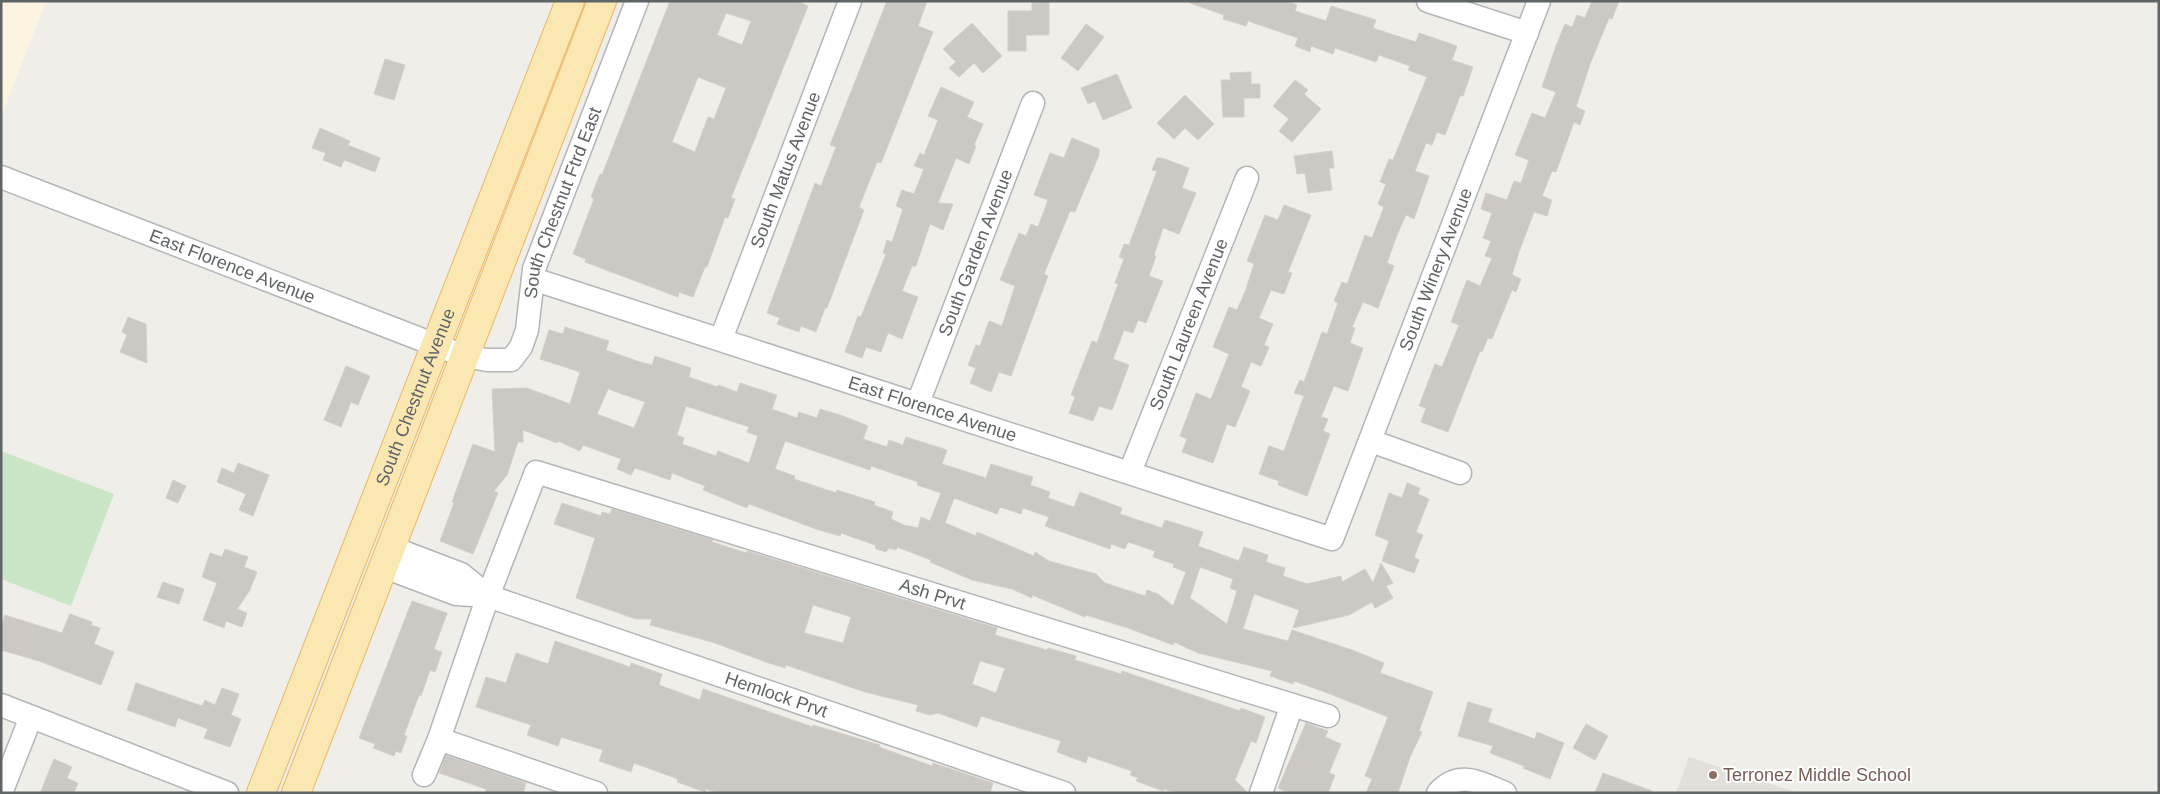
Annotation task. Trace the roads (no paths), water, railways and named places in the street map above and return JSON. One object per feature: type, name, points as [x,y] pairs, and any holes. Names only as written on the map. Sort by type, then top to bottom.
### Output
[{"type":"main road","name":"South Chestnut Avenue","points":[[261,793],[570,1]]},
{"type":"main road","name":"South Chestnut Avenue","points":[[296,793],[602,1]]},
{"type":"street","name":"South Chestnut Ftrd East","points":[[464,356],[487,360],[511,360],[521,347],[527,330],[534,269],[637,1]]},
{"type":"street","name":"South Matus Avenue","points":[[721,339],[850,1]]},
{"type":"street","points":[[1428,1],[1527,32]]},
{"type":"street","name":"South Winery Avenue","points":[[1332,539],[1539,1]]},
{"type":"street","name":"South Garden Avenue","points":[[918,403],[1033,103]]},
{"type":"street","name":"East Florence Avenue","points":[[1,177],[464,356]]},
{"type":"street","name":"South Laureen Avenue","points":[[1130,472],[1247,178]]},
{"type":"street","name":"East Florence Avenue","points":[[533,279],[1332,539]]},
{"type":"street","points":[[1371,441],[1460,473]]},
{"type":"street","name":"Ash Prvt","points":[[488,596],[536,472],[1328,716]]},
{"type":"street","name":"Hemlock Prvt","points":[[386,556],[456,594],[488,596],[1064,793]]},
{"type":"street","points":[[424,775],[439,739],[488,596]]},
{"type":"street","points":[[1262,793],[1292,705]]},
{"type":"street","points":[[1,706],[227,793]]},
{"type":"street","points":[[1,793],[31,717]]},
{"type":"street","points":[[439,739],[566,788],[596,793]]},
{"type":"street","points":[[1442,788],[1470,779],[1505,793]]},
{"type":"place","name":"Terronez Middle School","points":[[1713,775]]}]
